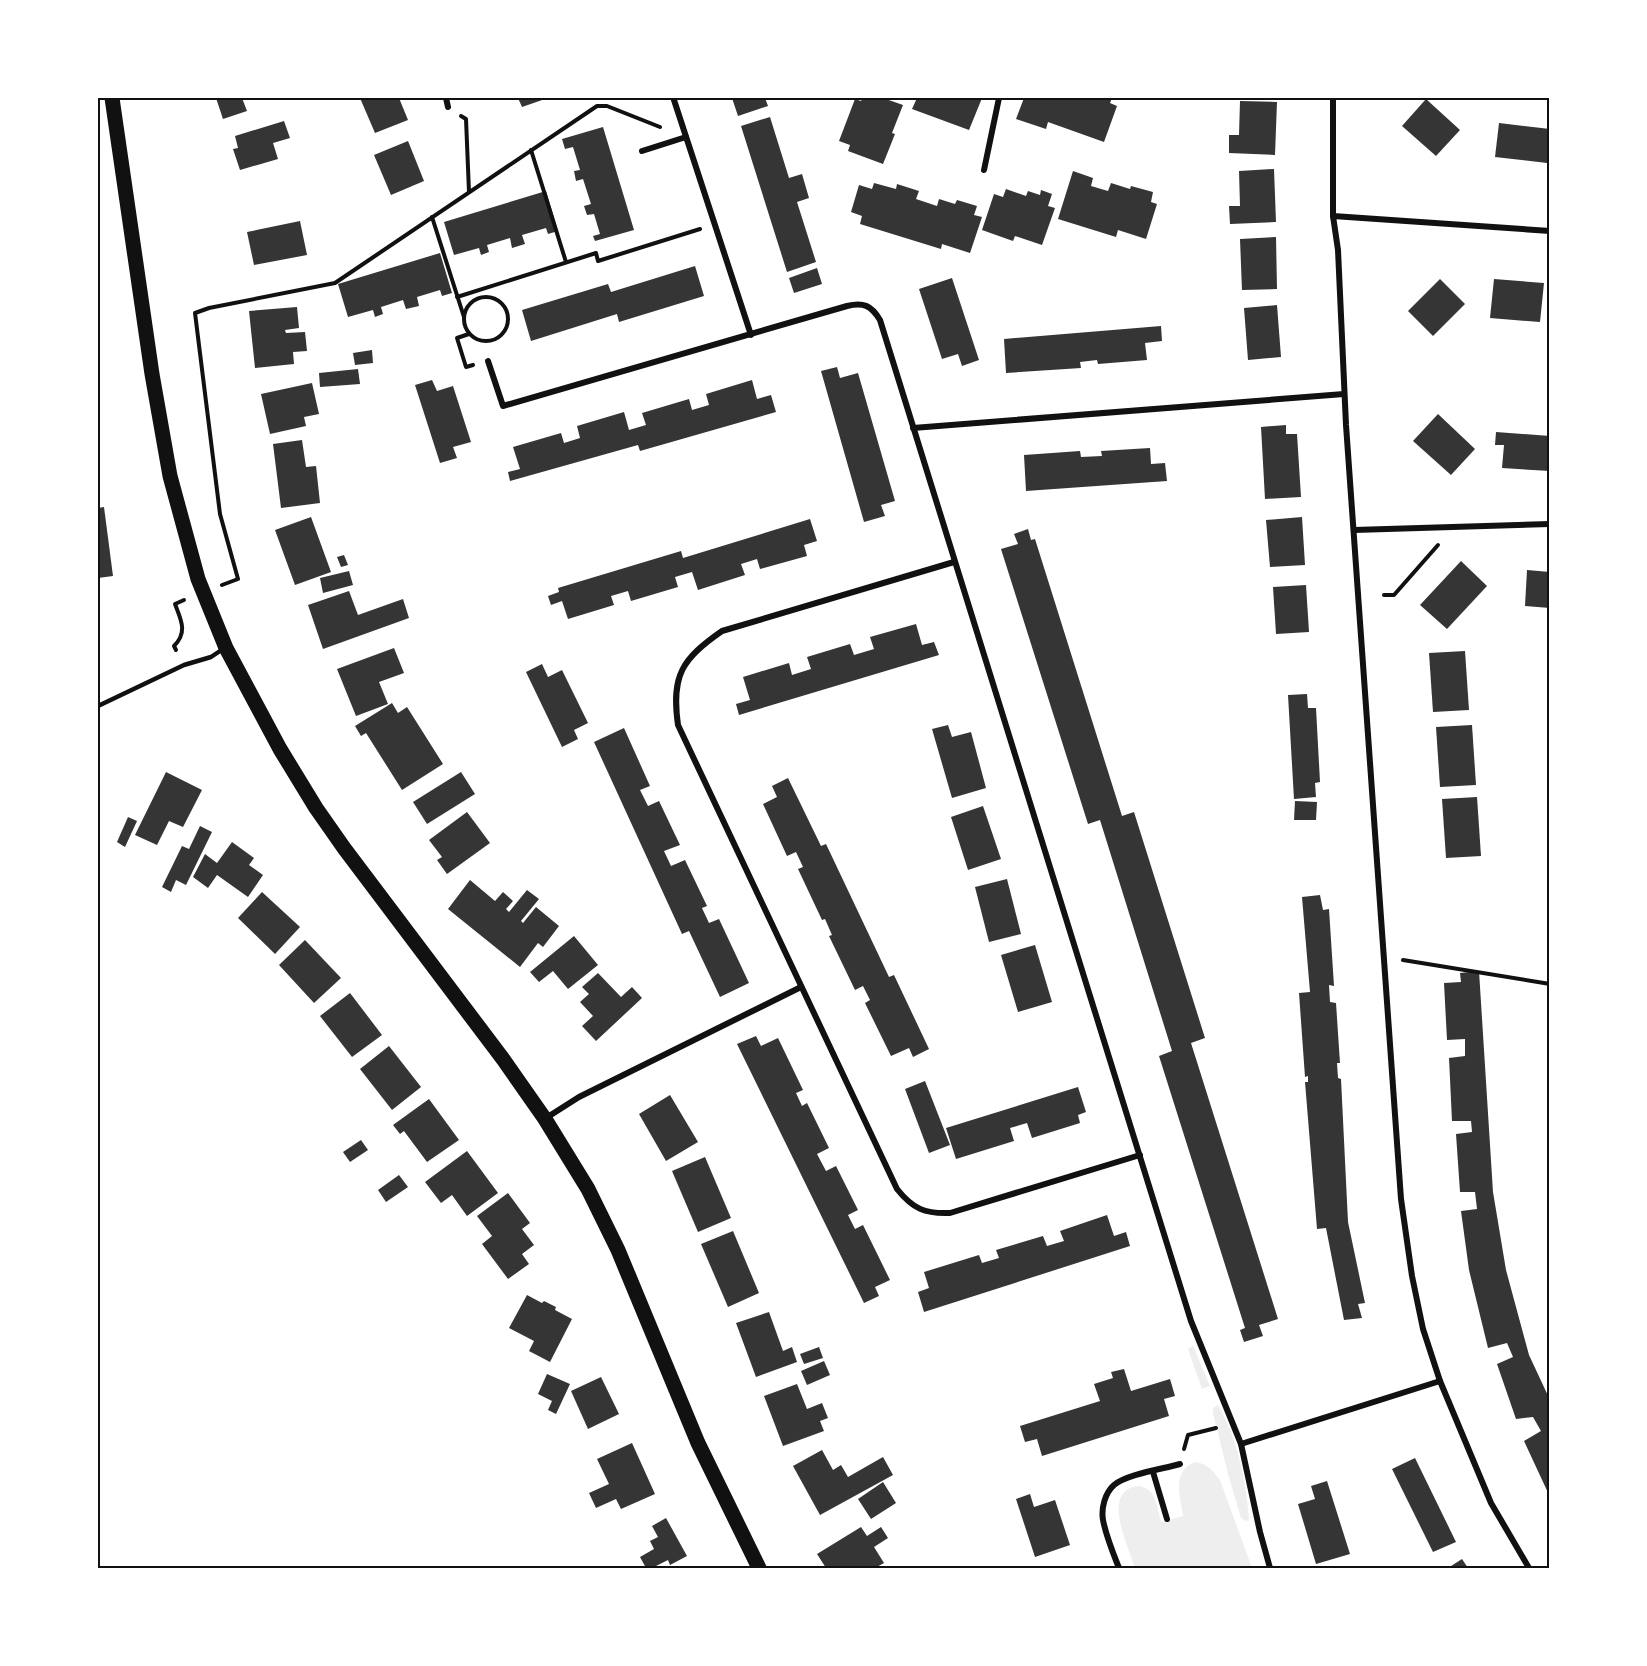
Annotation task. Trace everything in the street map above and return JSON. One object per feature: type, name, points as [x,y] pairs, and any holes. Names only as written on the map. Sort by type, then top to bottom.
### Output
[{"type":"main road","points":[[112,98],[152,374],[170,476],[198,579],[226,648],[280,749],[316,808],[503,1059],[545,1119],[588,1189],[618,1250],[698,1443],[759,1569]]},
{"type":"street","points":[[446,98],[448,107]]},
{"type":"street","points":[[984,170],[999,98]]},
{"type":"street","points":[[1333,98],[1333,216],[1338,250],[1344,394],[1401,1199],[1412,1276],[1423,1329],[1440,1381],[1491,1503],[1529,1569]]},
{"type":"street","points":[[674,100],[751,335]]},
{"type":"street","points":[[642,151],[686,137]]},
{"type":"street","points":[[1333,216],[1550,231]]},
{"type":"street","points":[[488,361],[503,406],[856,303],[867,304],[874,310],[880,320],[1191,1321],[1241,1444],[1270,1569]]},
{"type":"street","points":[[913,428],[1344,394]]},
{"type":"street","points":[[1354,530],[1550,524]]},
{"type":"street","points":[[954,562],[722,631],[700,646],[684,667],[677,681],[675,699],[678,725],[897,1189],[906,1201],[920,1210],[934,1214],[950,1213],[1140,1155]]},
{"type":"street","points":[[545,1119],[579,1097],[801,987]]},
{"type":"street","points":[[1241,1444],[1440,1381]]},
{"type":"street","points":[[1119,1569],[1102,1518],[1102,1507],[1106,1496],[1114,1485],[1180,1464]]},
{"type":"street","points":[[1153,1472],[1167,1519]]},
{"type":"lane","points":[[98,706],[184,665],[212,657],[226,648]]},
{"type":"path","points":[[238,579],[227,547],[220,514],[195,313],[209,308],[335,283],[597,106],[607,106],[686,137]]},
{"type":"path","points":[[448,107],[465,119],[469,192]]},
{"type":"path","points":[[531,150],[566,262]]},
{"type":"path","points":[[432,217],[469,334]]},
{"type":"path","points":[[457,297],[596,253],[598,261],[715,224]]},
{"type":"path","points":[[465,321],[468,307],[480,298],[494,298],[505,307],[508,314],[506,328],[496,338],[483,340],[469,334],[457,338],[466,367],[488,361]]},
{"type":"path","points":[[1384,595],[1395,595],[1438,545],[1438,539]]},
{"type":"path","points":[[174,646],[183,631],[183,624],[175,604]]},
{"type":"path","points":[[1403,960],[1550,984]]},
{"type":"path","points":[[1180,1464],[1188,1435],[1233,1423]]},
{"type":"shaded area","points":[[1193,1346],[1210,1386],[1202,1389],[1188,1349]]},
{"type":"shaded area","points":[[1218,1405],[1231,1432],[1240,1461],[1248,1505],[1249,1520],[1246,1521],[1241,1518],[1213,1413],[1213,1408]]},
{"type":"shaded area","points":[[1196,1462],[1207,1466],[1220,1480],[1252,1568],[1135,1568],[1120,1519],[1121,1498],[1128,1489],[1143,1487],[1153,1495],[1161,1522],[1183,1516],[1179,1492],[1180,1477],[1188,1466]]},
{"type":"building","points":[[216,98],[242,98],[247,111],[223,119]]},
{"type":"building","points":[[360,98],[399,98],[408,120],[375,133]]},
{"type":"building","points":[[518,98],[548,98],[522,107]]},
{"type":"building","points":[[732,98],[765,98],[768,106],[738,116]]},
{"type":"building","points":[[863,98],[883,98],[903,105],[883,164],[848,151],[850,145],[839,141],[855,99],[861,101]]},
{"type":"building","points":[[917,98],[982,98],[969,130],[912,109]]},
{"type":"building","points":[[1024,98],[1112,98],[1110,103],[1117,106],[1104,142],[1048,122],[1046,129],[1016,119]]},
{"type":"building","points":[[1426,99],[1460,130],[1436,156],[1402,126]]},
{"type":"building","points":[[1240,101],[1277,102],[1275,155],[1229,153],[1229,135],[1239,135]]},
{"type":"building","points":[[770,117],[789,178],[802,174],[809,198],[797,202],[816,262],[787,272],[741,126]]},
{"type":"building","points":[[284,121],[290,138],[273,143],[278,159],[240,170],[233,149],[238,148],[235,136]]},
{"type":"building","points":[[1499,123],[1550,129],[1547,163],[1495,157]]},
{"type":"building","points":[[603,127],[634,230],[595,241],[593,236],[600,234],[594,214],[587,215],[584,206],[591,204],[583,179],[576,181],[574,171],[580,170],[573,147],[565,149],[562,139]]},
{"type":"building","points":[[408,141],[424,181],[391,195],[374,155]]},
{"type":"building","points":[[1274,169],[1276,222],[1230,224],[1229,206],[1240,206],[1239,171]]},
{"type":"building","points":[[1073,171],[1093,178],[1091,186],[1108,191],[1111,183],[1130,189],[1131,186],[1153,192],[1151,202],[1157,204],[1146,239],[1118,230],[1116,237],[1058,219]]},
{"type":"building","points":[[874,183],[896,189],[897,184],[919,191],[916,199],[937,206],[939,199],[955,204],[957,200],[977,206],[974,215],[982,217],[970,253],[942,244],[941,249],[860,224],[862,216],[851,212],[859,185],[872,189]]},
{"type":"building","points":[[1006,189],[1026,196],[1028,191],[1040,195],[1041,190],[1052,194],[1048,206],[1055,208],[1042,245],[1015,236],[1013,241],[982,230],[994,194],[1003,197]]},
{"type":"building","points":[[546,191],[558,231],[548,234],[546,228],[522,235],[525,244],[512,248],[510,238],[487,245],[489,252],[481,255],[479,248],[454,255],[444,222]]},
{"type":"building","points":[[300,221],[307,255],[254,265],[247,232]]},
{"type":"building","points":[[1276,237],[1277,289],[1242,290],[1240,239]]},
{"type":"building","points":[[440,253],[452,293],[442,296],[440,290],[417,297],[419,306],[406,309],[403,300],[381,307],[383,314],[375,317],[373,310],[348,317],[338,284]]},
{"type":"building","points":[[695,266],[704,296],[619,322],[617,314],[531,341],[522,310],[608,284],[611,292]]},
{"type":"building","points":[[817,268],[822,284],[794,293],[789,278]]},
{"type":"building","points":[[952,278],[979,360],[962,366],[958,354],[942,359],[919,289]]},
{"type":"building","points":[[1440,279],[1465,304],[1433,336],[1408,311]]},
{"type":"building","points":[[1494,279],[1544,283],[1540,322],[1490,318]]},
{"type":"building","points":[[1277,305],[1281,357],[1248,360],[1244,308]]},
{"type":"building","points":[[297,307],[299,328],[285,330],[286,333],[305,332],[307,351],[293,352],[294,364],[255,368],[249,311]]},
{"type":"building","points":[[1161,326],[1162,341],[1145,343],[1147,360],[1098,364],[1097,360],[1080,362],[1081,368],[1006,373],[1004,339]]},
{"type":"building","points":[[372,350],[373,363],[355,365],[353,353]]},
{"type":"building","points":[[837,367],[840,378],[858,373],[895,501],[881,505],[885,516],[864,522],[821,371]]},
{"type":"building","points":[[358,369],[360,384],[320,387],[319,373]]},
{"type":"building","points":[[432,380],[437,391],[453,386],[471,442],[453,447],[457,458],[440,463],[415,385]]},
{"type":"building","points":[[752,380],[757,399],[771,395],[776,412],[640,451],[638,445],[510,481],[508,472],[520,469],[513,447],[561,433],[564,443],[580,438],[577,426],[624,412],[629,430],[646,425],[642,413],[689,399],[692,410],[709,405],[706,394]]},
{"type":"building","points":[[312,383],[319,414],[304,417],[306,426],[270,434],[261,394]]},
{"type":"building","points":[[1438,414],[1475,449],[1451,475],[1413,441]]},
{"type":"building","points":[[1286,425],[1286,434],[1297,434],[1301,497],[1265,499],[1261,427]]},
{"type":"building","points":[[1496,432],[1550,436],[1550,471],[1502,468],[1504,445],[1495,445]]},
{"type":"building","points":[[302,440],[306,467],[316,466],[320,503],[281,508],[273,444]]},
{"type":"building","points":[[1150,448],[1151,464],[1165,463],[1167,481],[1026,491],[1024,455],[1080,451],[1081,457],[1102,456],[1101,451]]},
{"type":"building","points":[[104,507],[113,576],[98,578],[98,508]]},
{"type":"building","points":[[311,517],[331,572],[295,585],[275,530]]},
{"type":"building","points":[[1302,517],[1305,565],[1270,567],[1266,520]]},
{"type":"building","points":[[810,519],[817,541],[804,545],[807,556],[760,569],[757,559],[741,564],[745,575],[698,590],[692,572],[675,577],[678,587],[631,601],[628,591],[611,596],[614,605],[568,619],[562,601],[551,605],[548,596],[559,592],[558,588],[681,551],[683,558]]},
{"type":"building","points":[[1028,529],[1031,540],[1035,539],[1122,816],[1134,812],[1205,1038],[1191,1043],[1278,1319],[1259,1325],[1263,1336],[1244,1342],[1240,1330],[1245,1328],[1159,1056],[1172,1051],[1100,820],[1088,824],[1001,549],[1018,544],[1014,534]]},
{"type":"building","points":[[344,555],[348,565],[341,567],[337,557]]},
{"type":"building","points":[[1461,561],[1487,586],[1447,629],[1420,605]]},
{"type":"building","points":[[1527,570],[1550,572],[1550,608],[1525,606]]},
{"type":"building","points":[[349,571],[353,585],[323,593],[320,578]]},
{"type":"building","points":[[1306,585],[1309,632],[1276,634],[1273,587]]},
{"type":"building","points":[[349,591],[358,615],[403,599],[409,618],[323,649],[308,605]]},
{"type":"building","points":[[916,624],[922,645],[934,642],[939,655],[739,715],[736,704],[750,700],[743,677],[789,663],[792,675],[811,669],[807,657],[850,644],[854,655],[874,649],[870,637]]},
{"type":"building","points":[[394,648],[404,673],[379,682],[388,704],[356,716],[337,669]]},
{"type":"building","points":[[1465,651],[1469,710],[1433,712],[1429,653]]},
{"type":"building","points":[[542,664],[548,677],[562,670],[588,723],[574,730],[578,739],[562,747],[526,672]]},
{"type":"building","points":[[1307,694],[1308,708],[1316,708],[1320,782],[1315,783],[1316,797],[1294,799],[1288,695]]},
{"type":"building","points":[[392,703],[398,713],[407,707],[443,764],[402,790],[366,733],[361,736],[355,726]]},
{"type":"building","points":[[948,725],[952,737],[971,732],[986,788],[952,798],[932,729]]},
{"type":"building","points":[[1472,725],[1476,785],[1440,787],[1436,727]]},
{"type":"building","points":[[624,728],[650,786],[640,790],[648,806],[659,801],[680,845],[664,851],[671,866],[685,860],[707,906],[702,908],[709,923],[719,919],[749,983],[720,997],[689,931],[682,934],[594,742]]},
{"type":"building","points":[[166,772],[202,790],[183,827],[169,821],[157,845],[135,835]]},
{"type":"building","points":[[461,772],[475,794],[427,824],[413,802]]},
{"type":"building","points":[[788,778],[821,846],[826,844],[889,977],[894,975],[929,1049],[913,1057],[909,1048],[891,1056],[865,1003],[870,1000],[863,986],[855,990],[829,936],[832,935],[825,919],[822,920],[798,869],[803,867],[796,852],[787,856],[763,804],[777,797],[772,786]]},
{"type":"building","points":[[1477,797],[1481,856],[1446,858],[1442,799]]},
{"type":"building","points":[[1295,801],[1317,802],[1316,820],[1294,820]]},
{"type":"building","points":[[983,806],[1001,859],[968,870],[951,817]]},
{"type":"building","points":[[467,812],[490,843],[447,874],[437,860],[442,857],[429,840]]},
{"type":"building","points":[[128,817],[137,821],[125,847],[117,842]]},
{"type":"building","points":[[200,826],[212,832],[186,885],[176,880],[171,892],[162,887],[182,846],[189,849]]},
{"type":"building","points":[[232,842],[254,858],[249,865],[263,875],[248,897],[217,875],[208,888],[193,877],[205,854],[217,863]]},
{"type":"building","points":[[1007,879],[1021,934],[989,942],[975,887]]},
{"type":"building","points":[[470,880],[495,901],[503,892],[513,901],[506,909],[509,912],[527,890],[539,899],[521,921],[523,923],[536,907],[559,926],[543,947],[538,943],[520,967],[448,909]]},
{"type":"building","points":[[262,892],[300,927],[275,954],[238,918]]},
{"type":"building","points":[[1320,895],[1323,910],[1329,909],[1334,986],[1329,985],[1330,1002],[1336,1003],[1340,1063],[1337,1063],[1338,1078],[1341,1079],[1348,1222],[1365,1303],[1358,1304],[1362,1318],[1344,1320],[1326,1228],[1317,1229],[1305,1082],[1308,1082],[1308,1076],[1305,1077],[1299,993],[1310,992],[1302,897]]},
{"type":"building","points":[[574,936],[598,965],[568,989],[553,971],[539,982],[530,972]]},
{"type":"building","points":[[305,940],[341,978],[314,1003],[279,965]]},
{"type":"building","points":[[1035,945],[1052,1002],[1018,1012],[1001,955]]},
{"type":"building","points":[[1479,971],[1493,1192],[1506,1270],[1529,1355],[1550,1400],[1550,1497],[1524,1441],[1541,1431],[1533,1417],[1516,1419],[1497,1364],[1513,1357],[1507,1343],[1488,1348],[1469,1270],[1461,1211],[1477,1209],[1475,1192],[1460,1192],[1456,1134],[1472,1132],[1471,1121],[1452,1121],[1449,1058],[1465,1056],[1465,1039],[1447,1040],[1444,983],[1461,982],[1460,973]]},
{"type":"building","points":[[598,973],[621,997],[632,987],[642,998],[596,1041],[582,1026],[593,1016],[580,1002],[589,994],[582,987]]},
{"type":"building","points":[[350,993],[382,1035],[352,1057],[320,1016]]},
{"type":"building","points":[[756,1036],[761,1046],[778,1038],[803,1090],[796,1093],[802,1106],[807,1103],[829,1148],[817,1154],[826,1171],[836,1166],[858,1210],[848,1215],[855,1229],[863,1225],[890,1280],[875,1287],[879,1296],[864,1303],[737,1044]]},
{"type":"building","points":[[389,1046],[421,1087],[392,1110],[360,1069]]},
{"type":"building","points":[[925,1081],[950,1145],[929,1153],[905,1089]]},
{"type":"building","points":[[1078,1087],[1086,1112],[1078,1115],[1080,1123],[1032,1138],[1027,1123],[1010,1128],[1014,1141],[956,1159],[946,1128]]},
{"type":"building","points":[[670,1095],[698,1142],[666,1161],[639,1114]]},
{"type":"building","points":[[429,1099],[459,1140],[427,1162],[404,1131],[400,1134],[393,1125]]},
{"type":"building","points":[[361,1140],[368,1150],[350,1162],[343,1152]]},
{"type":"building","points":[[467,1151],[498,1193],[467,1216],[452,1195],[441,1203],[425,1182]]},
{"type":"building","points":[[705,1157],[731,1218],[698,1232],[672,1171]]},
{"type":"building","points":[[399,1175],[408,1187],[386,1202],[378,1190]]},
{"type":"building","points":[[508,1193],[530,1223],[522,1229],[534,1245],[522,1254],[529,1264],[508,1279],[482,1244],[492,1236],[477,1216]]},
{"type":"building","points":[[1107,1215],[1114,1236],[1126,1232],[1130,1246],[924,1312],[918,1292],[929,1288],[924,1272],[979,1255],[982,1263],[999,1258],[996,1250],[1043,1236],[1047,1246],[1064,1241],[1060,1231]]},
{"type":"building","points":[[733,1231],[759,1293],[728,1307],[701,1244]]},
{"type":"building","points":[[527,1295],[556,1307],[555,1310],[572,1319],[550,1362],[529,1351],[534,1341],[509,1328]]},
{"type":"building","points":[[769,1312],[783,1351],[792,1347],[797,1362],[756,1377],[736,1323]]},
{"type":"building","points":[[819,1347],[823,1358],[804,1364],[800,1354]]},
{"type":"building","points":[[824,1361],[830,1375],[807,1385],[801,1371]]},
{"type":"building","points":[[1124,1369],[1131,1391],[1170,1379],[1175,1396],[1164,1399],[1169,1416],[1042,1456],[1037,1439],[1025,1442],[1020,1426],[1100,1401],[1094,1384],[1113,1378],[1111,1372]]},
{"type":"building","points":[[547,1374],[570,1384],[556,1414],[548,1410],[552,1401],[538,1394]]},
{"type":"building","points":[[601,1377],[619,1414],[588,1429],[571,1391]]},
{"type":"building","points":[[797,1384],[807,1409],[822,1403],[828,1418],[820,1421],[824,1431],[783,1446],[764,1396]]},
{"type":"building","points":[[632,1443],[655,1494],[621,1509],[616,1499],[596,1508],[589,1493],[609,1484],[597,1459]]},
{"type":"building","points":[[822,1450],[833,1470],[841,1465],[848,1477],[883,1457],[893,1475],[820,1515],[793,1466]]},
{"type":"building","points":[[1415,1458],[1456,1542],[1433,1552],[1392,1469]]},
{"type":"building","points":[[1327,1481],[1350,1554],[1316,1564],[1298,1504],[1315,1499],[1311,1486]]},
{"type":"building","points":[[883,1482],[896,1503],[871,1519],[858,1499]]},
{"type":"building","points":[[1030,1494],[1034,1507],[1055,1500],[1070,1545],[1035,1557],[1016,1499]]},
{"type":"building","points":[[666,1518],[687,1556],[670,1565],[668,1560],[652,1568],[646,1568],[640,1557],[654,1549],[650,1541],[658,1537],[652,1526]]},
{"type":"building","points":[[861,1527],[867,1536],[881,1527],[888,1538],[874,1547],[884,1563],[875,1568],[826,1568],[817,1554]]},
{"type":"building","points":[[1462,1559],[1468,1568],[1448,1568]]}]
